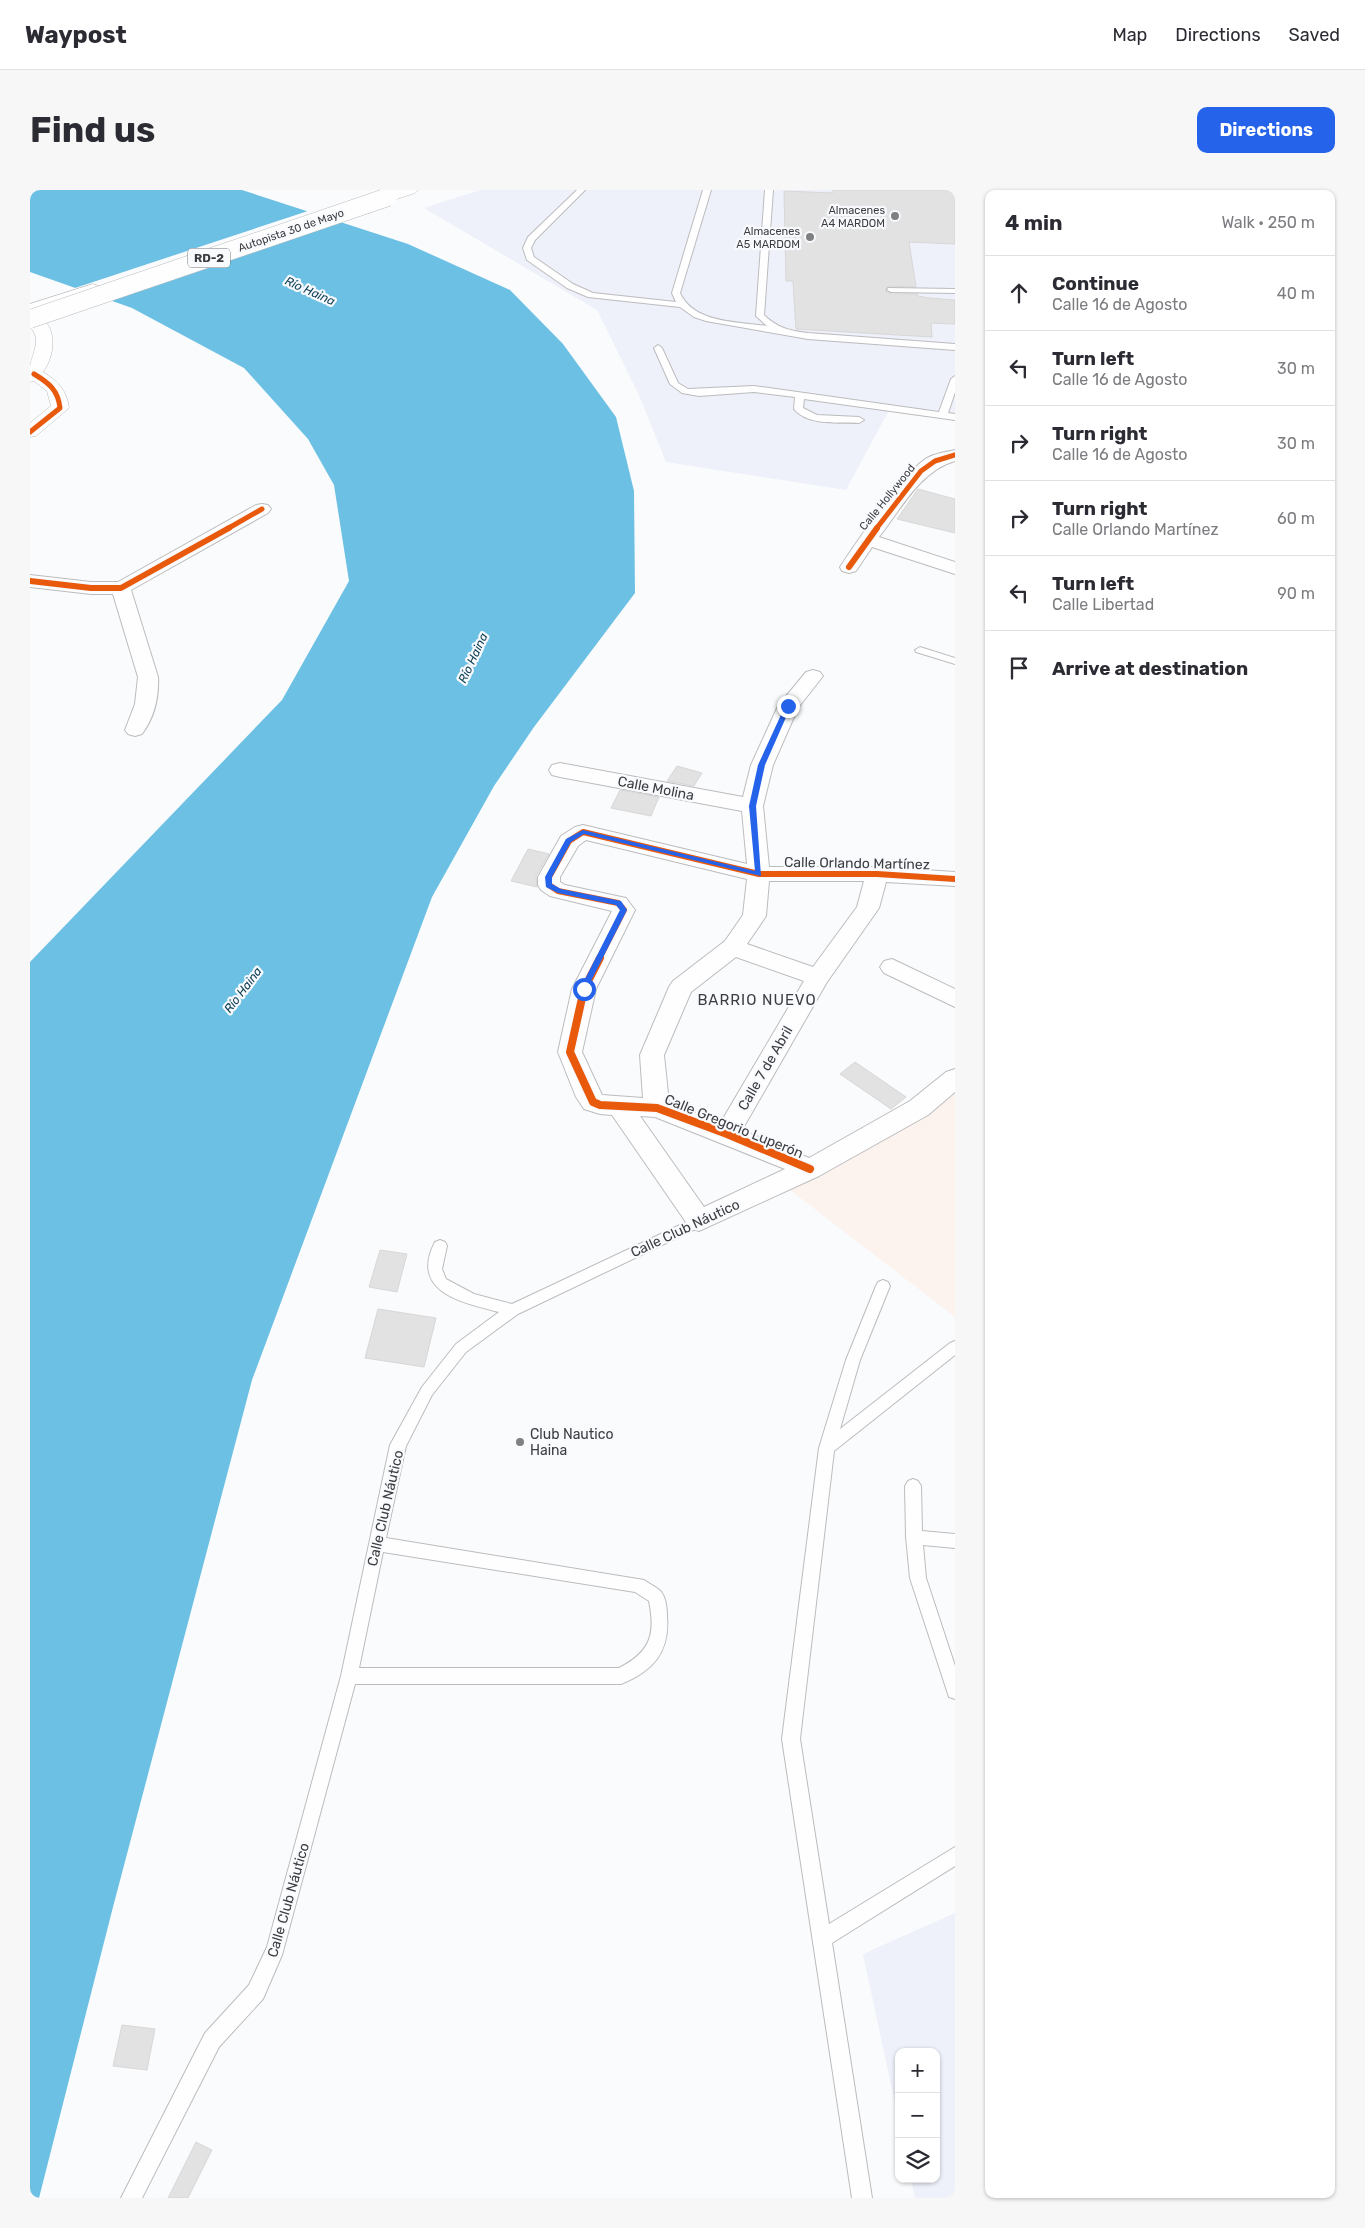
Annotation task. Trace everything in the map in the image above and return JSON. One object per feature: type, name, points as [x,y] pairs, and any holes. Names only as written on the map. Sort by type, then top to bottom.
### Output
[{"type":"main road","name":"Autopista 30 de Mayo","points":[[30,310],[383,193],[410,190]]},
{"type":"main road","name":"Autopista 30 de Mayo","points":[[30,318],[383,193]]},
{"type":"main road","points":[[30,318],[43,332],[44,342],[41,360],[32,375],[53,386],[60,396],[60,408],[30,432]]},
{"type":"street","name":"Calle Hollywood","points":[[849,567],[868,539],[921,471],[935,461],[955,455]]},
{"type":"street","points":[[30,581],[91,588],[122,588],[262,509]]},
{"type":"street","points":[[868,539],[955,568]]},
{"type":"street","points":[[122,588],[148,677],[150,691],[147,705],[135,730]]},
{"type":"street","points":[[657,1108],[652,1055],[681,987],[733,947],[754,916],[759,874],[752,806],[762,765],[788,706],[813,676]]},
{"type":"street","name":"Calle Molina","points":[[560,770],[752,806]]},
{"type":"street","name":"Calle Orlando Martínez","points":[[583,832],[759,874],[877,874],[955,879]]},
{"type":"street","name":"Calle Gregorio Luperón","points":[[583,832],[569,840],[549,877],[549,885],[558,891],[618,903],[624,910],[584,989],[570,1052],[589,1097],[593,1102],[600,1105],[657,1108],[727,1134],[810,1169]]},
{"type":"street","name":"Calle 7 de Abril","points":[[727,1134],[818,976],[868,908],[877,874]]},
{"type":"street","points":[[733,947],[818,976]]},
{"type":"street","points":[[892,967],[955,999]]},
{"type":"street","name":"Calle Club Náutico","points":[[699,1221],[810,1169],[920,1108],[955,1078]]},
{"type":"street","points":[[619,1106],[699,1221]]},
{"type":"lane","points":[[581,190],[531,239],[527,248],[530,258],[570,286],[590,294],[681,305]]},
{"type":"lane","points":[[707,190],[676,293],[681,305],[690,312],[707,318],[789,333],[955,347]]},
{"type":"lane","points":[[769,190],[760,316],[766,323],[789,333]]},
{"type":"lane","points":[[891,290],[955,291]]},
{"type":"lane","points":[[658,348],[674,384],[682,390],[694,393],[754,389],[955,417]]},
{"type":"lane","points":[[943,414],[955,379]]},
{"type":"lane","points":[[800,395],[798,410],[801,413],[813,417],[859,420]]},
{"type":"lane","points":[[920,650],[955,661]]},
{"type":"lane","name":"Calle Club Náutico","points":[[131,2198],[212,2040],[256,1992],[276,1949],[349,1676],[398,1445],[426,1391],[461,1348],[513,1310],[699,1221]]},
{"type":"lane","points":[[440,1246],[434,1267],[435,1276],[440,1283],[456,1293],[513,1310]]},
{"type":"lane","points":[[862,2198],[791,1739],[827,1448],[853,1360],[884,1286]]},
{"type":"lane","points":[[827,1448],[955,1347]]},
{"type":"lane","points":[[913,1486],[914,1537],[918,1578],[955,1691]]},
{"type":"lane","points":[[914,1537],[955,1541]]},
{"type":"lane","points":[[349,1676],[621,1676],[645,1662],[658,1642],[661,1617],[656,1597],[638,1585],[376,1544]]},
{"type":"lane","points":[[822,1939],[955,1856]]},
{"type":"shaded area","points":[[480,190],[955,190],[955,419],[890,408],[846,490],[666,462],[639,395],[597,310],[424,208]]},
{"type":"shaded area","points":[[955,1090],[955,1317],[790,1190],[903,1125]]},
{"type":"shaded area","points":[[955,1913],[955,2198],[915,2198],[912,2183],[940,2183],[940,2048],[895,2048],[895,2103],[863,1954]]},
{"type":"water","name":"Río Haina","points":[[30,190],[242,190],[408,244],[510,290],[563,344],[616,417],[634,491],[635,593],[534,727],[494,786],[432,897],[252,1380],[113,1907],[39,2198],[30,2198],[30,962],[282,700],[349,581],[334,485],[308,439],[244,368],[132,308],[30,272]]},
{"type":"pier","points":[[311,210],[340,219],[100,300],[72,289]]},
{"type":"building","points":[[833,190],[955,190],[955,244],[909,242],[916,287],[888,286],[885,291],[891,294],[917,294],[918,296],[929,298],[955,300],[955,324],[931,323],[932,337],[796,329],[793,281],[786,281],[784,191],[833,193]]},
{"type":"building","points":[[918,489],[955,499],[955,533],[897,519]]},
{"type":"building","points":[[677,766],[702,773],[694,786],[667,781]]},
{"type":"building","points":[[620,790],[659,797],[651,816],[611,808]]},
{"type":"building","points":[[528,849],[549,854],[536,876],[537,887],[511,881]]},
{"type":"building","points":[[855,1062],[906,1097],[891,1109],[840,1074]]},
{"type":"building","points":[[380,1250],[407,1254],[397,1292],[369,1287]]},
{"type":"building","points":[[378,1309],[436,1318],[424,1367],[365,1358]]},
{"type":"building","points":[[122,2025],[155,2029],[147,2070],[113,2066]]},
{"type":"building","points":[[196,2142],[212,2150],[188,2198],[168,2198]]},
{"type":"cycle path","points":[[30,432],[60,408],[58,396],[53,387],[34,374]]},
{"type":"cycle path","points":[[849,567],[868,539],[921,471],[935,461],[955,455]]},
{"type":"cycle path","points":[[30,581],[91,588],[121,588],[262,509]]},
{"type":"cycle path","points":[[810,1169],[727,1134],[657,1108],[600,1105],[593,1102],[589,1097],[570,1052],[584,989],[624,910],[618,903],[558,891],[549,885],[549,877],[569,841],[583,832],[759,874],[877,874],[955,879]]},
{"type":"place","name":"Almacenes A4 MARDOM","points":[[895,216]]},
{"type":"place","name":"Almacenes A5 MARDOM","points":[[810,237]]},
{"type":"place","name":"Club Nautico Haina","points":[[520,1442]]},
{"type":"district","name":"BARRIO NUEVO","points":[[757,1000]]},
{"type":"route","points":[[584,989],[624,910],[618,903],[558,891],[549,885],[549,877],[569,840],[583,832],[759,874],[752,806],[762,765],[788,706]]}]
